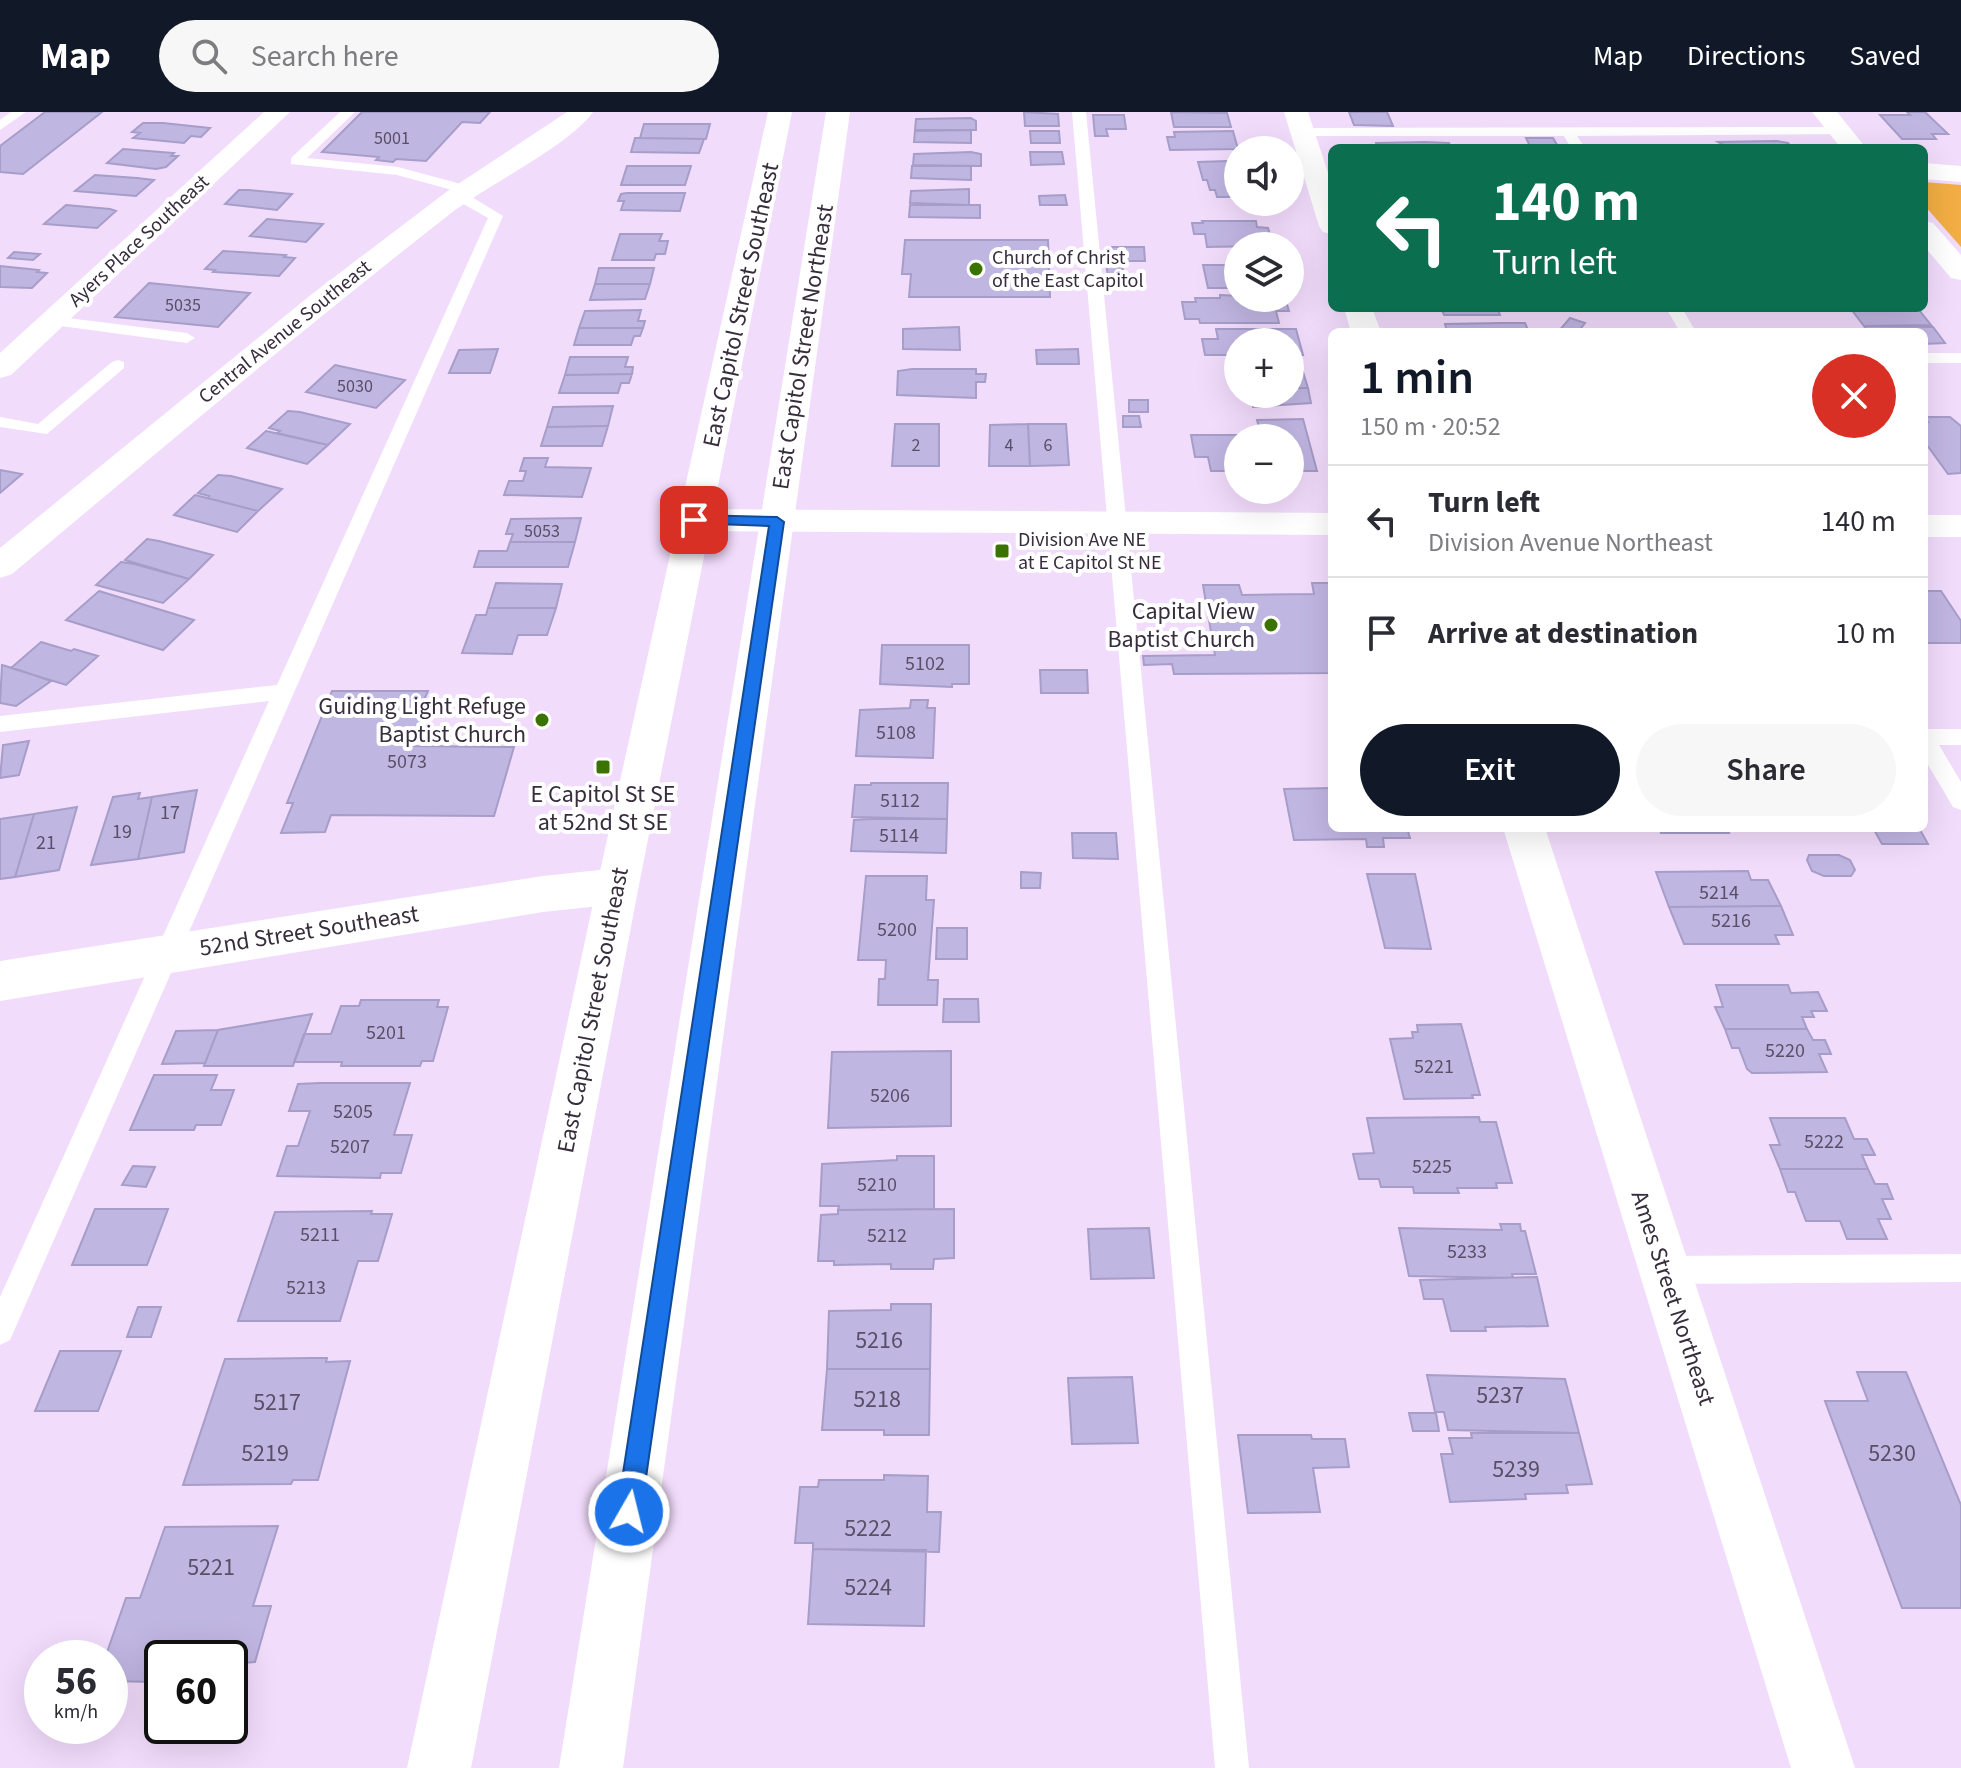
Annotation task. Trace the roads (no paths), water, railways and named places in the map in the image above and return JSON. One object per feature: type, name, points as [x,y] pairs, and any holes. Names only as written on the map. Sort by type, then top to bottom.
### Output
[{"type":"main road","name":"Ayers Place Southeast","points":[[0,369],[278,112]]},
{"type":"main road","name":"Central Avenue Southeast","points":[[0,566],[322,300],[463,193],[574,119],[605,112]]},
{"type":"main road","name":"East Capitol Street Southeast","points":[[439,1768],[694,520],[748,284],[780,112]]},
{"type":"main road","name":"East Capitol Street Northeast","points":[[591,1768],[838,112]]},
{"type":"main road","points":[[1299,122],[1328,213]]},
{"type":"main road","points":[[1928,171],[1961,174]]},
{"type":"main road","points":[[1928,234],[1961,272]]},
{"type":"main road","points":[[694,520],[1328,524]]},
{"type":"main road","points":[[1928,526],[1961,526]]},
{"type":"main road","name":"Ames Street Northeast","points":[[1525,832],[1823,1768]]},
{"type":"main road","name":"52nd Street Southeast","points":[[0,981],[543,894],[618,886]]},
{"type":"lane","points":[[0,126],[19,112]]},
{"type":"lane","points":[[0,1330],[496,216],[463,193],[398,171],[296,161],[348,112]]},
{"type":"lane","points":[[1079,112],[1232,1768]]},
{"type":"lane","points":[[1299,122],[1568,132],[1839,130]]},
{"type":"lane","points":[[1568,132],[1576,144]]},
{"type":"lane","points":[[52,321],[187,338]]},
{"type":"lane","points":[[1928,358],[1961,358]]},
{"type":"lane","points":[[0,422],[41,430],[118,365]]},
{"type":"lane","points":[[0,724],[284,692]]},
{"type":"lane","points":[[1928,738],[1961,737]]},
{"type":"lane","points":[[1928,745],[1961,801]]},
{"type":"lane","points":[[1664,1270],[1961,1268]]},
{"type":"place","name":"Church of Christ of the East Capitol","points":[[976,269]]},
{"type":"place","name":"Division Ave NE at E Capitol St NE","points":[[1002,551]]},
{"type":"place","name":"Capital View Baptist Church","points":[[1271,625]]},
{"type":"place","name":"Guiding Light Refuge Baptist Church","points":[[542,720]]},
{"type":"place","name":"E Capitol St SE at 52nd St SE","points":[[603,767]]}]
